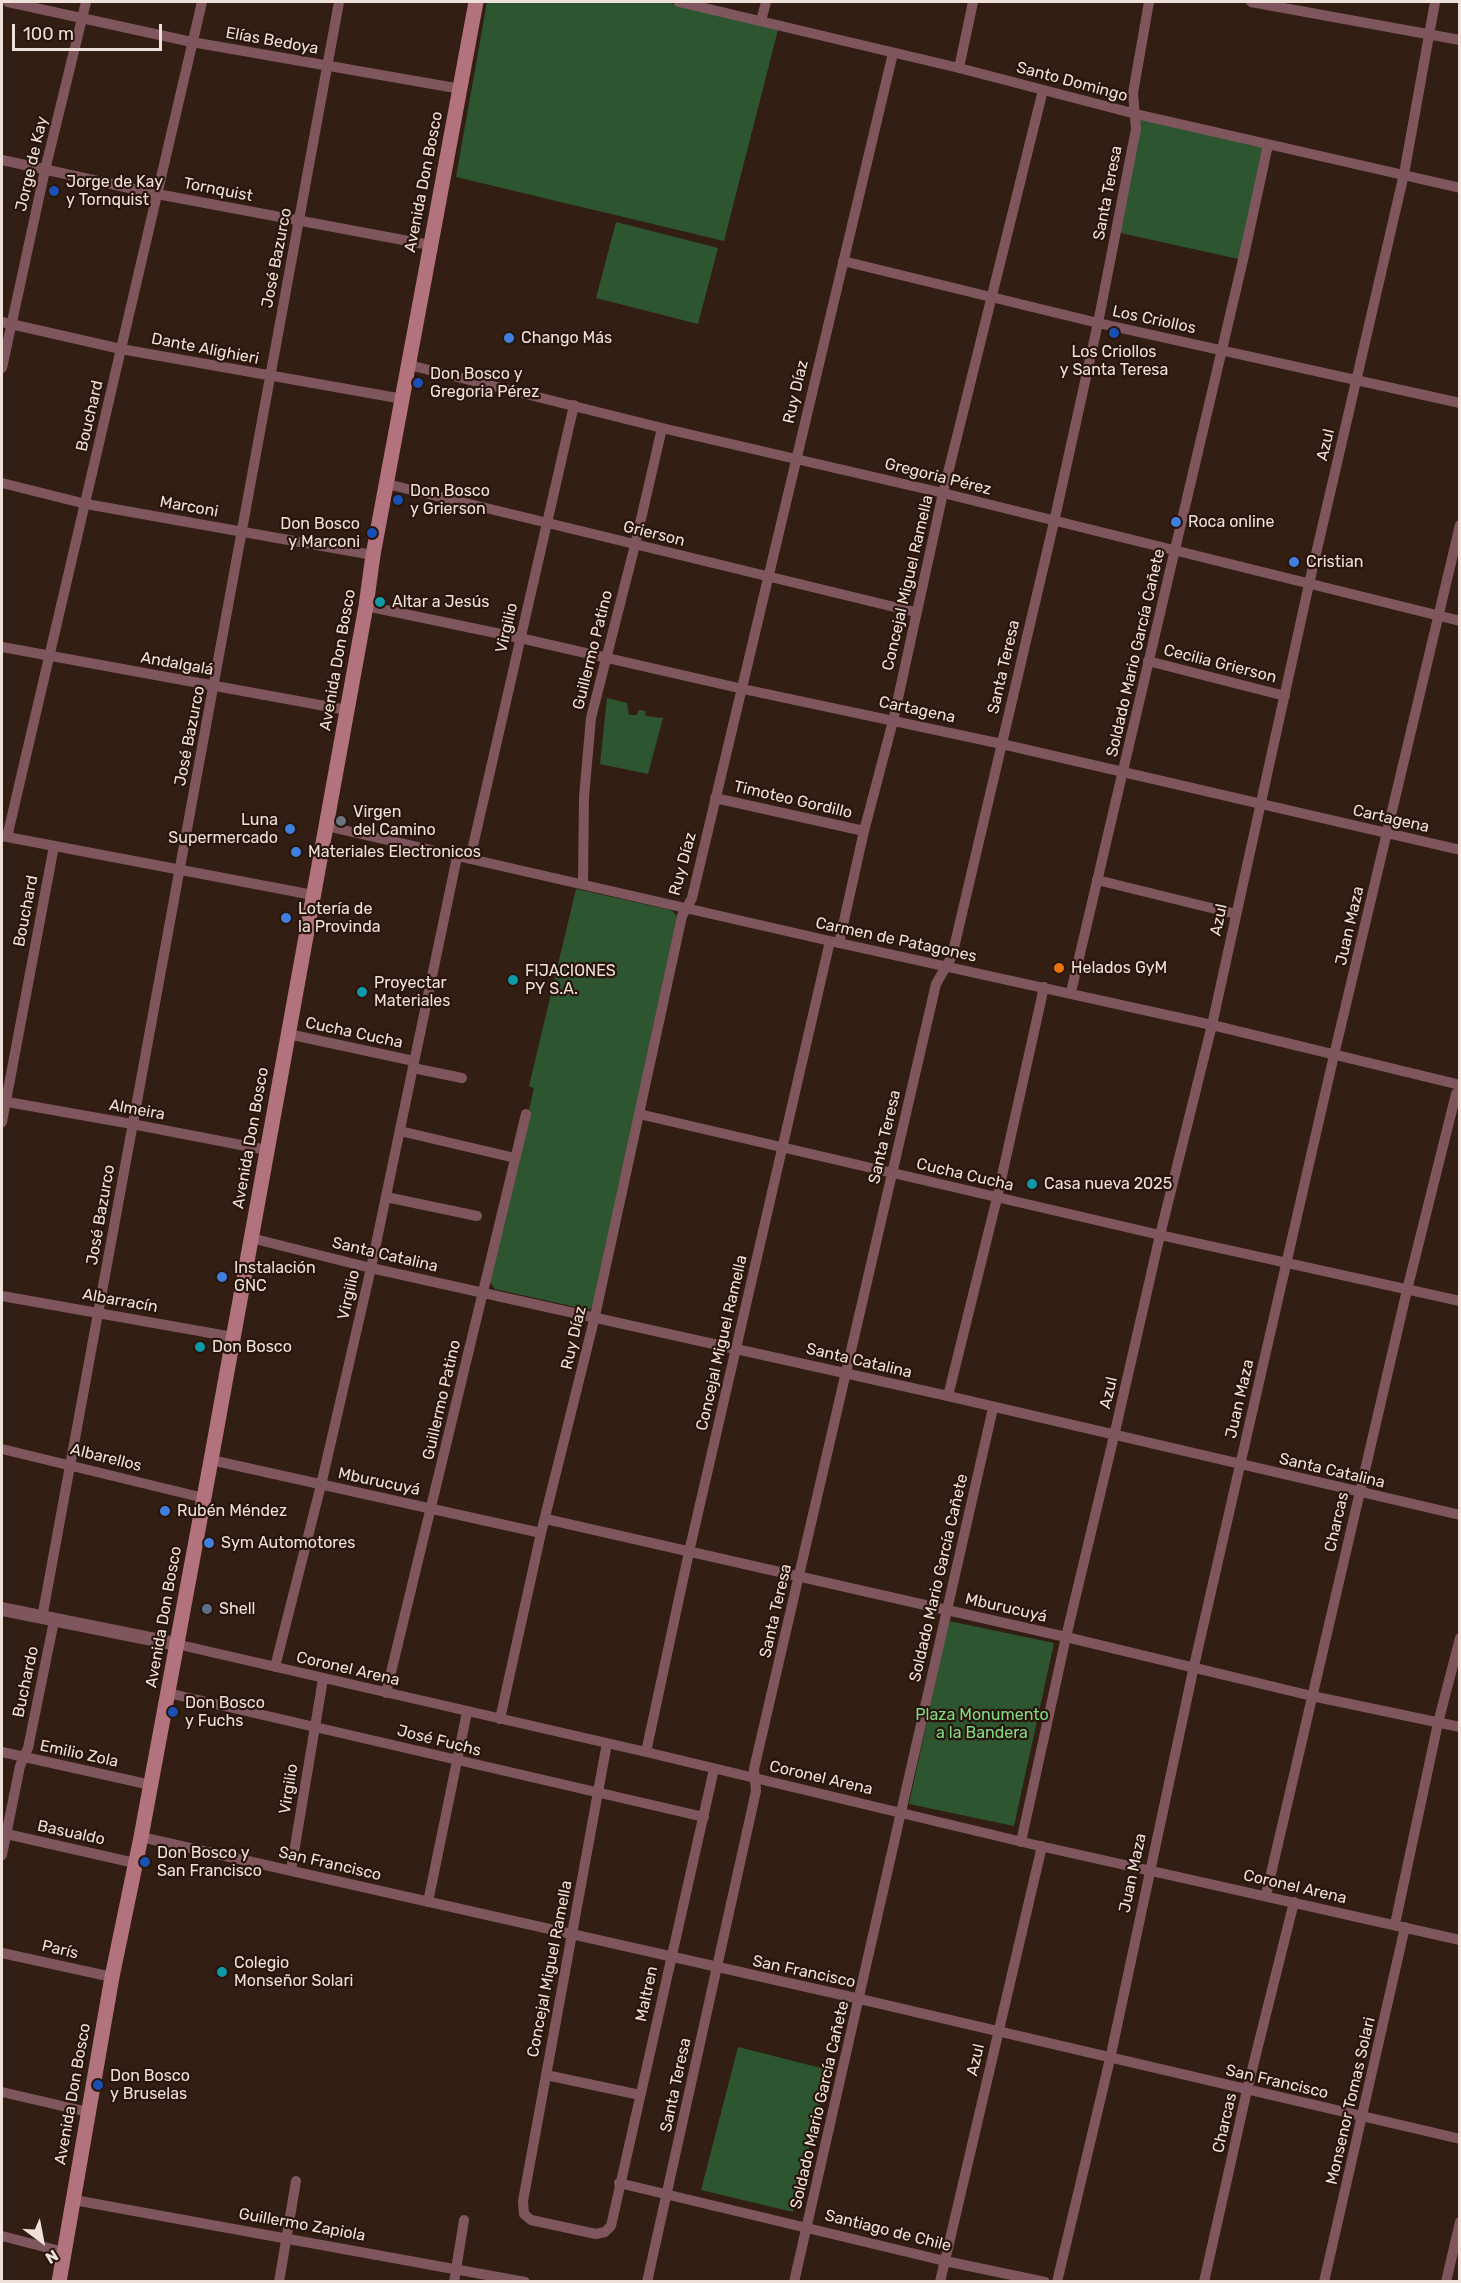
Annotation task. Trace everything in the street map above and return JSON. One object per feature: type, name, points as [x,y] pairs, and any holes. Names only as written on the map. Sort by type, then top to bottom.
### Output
[{"type":"main road","name":"Avenida Don Bosco","points":[[59,2282],[112,1977],[151,1785],[204,1498],[366,606],[373,555],[476,2]]},
{"type":"street","name":"Elías Bedoya","points":[[8,2],[192,42],[461,89]]},
{"type":"street","name":"Jorge de Kay","points":[[2,368],[6,324],[86,2]]},
{"type":"street","name":"Bouchard","points":[[4,836],[86,504],[202,2]]},
{"type":"street","name":"José Bazurco","points":[[48,1619],[71,1464],[100,1313],[132,1124],[215,685],[339,2]]},
{"type":"street","name":"Santo Domingo","points":[[679,2],[959,68],[1136,114],[1460,188]]},
{"type":"street","points":[[761,21],[766,2]]},
{"type":"street","points":[[959,68],[973,2]]},
{"type":"street","name":"Santa Teresa","points":[[647,2282],[756,1791],[754,1778],[757,1757],[936,984],[952,956],[1054,522],[1098,323],[1136,129],[1136,114],[1132,101],[1149,2]]},
{"type":"street","points":[[1251,2],[1460,40]]},
{"type":"street","name":"Azul","points":[[1021,1842],[1066,1637],[1160,1235],[1212,1025],[1309,584],[1404,174],[1435,2]]},
{"type":"street","name":"Ruy Díaz","points":[[500,1719],[541,1533],[595,1316],[682,916],[692,898],[893,53]]},
{"type":"street","name":"Concejal Miguel Ramella","points":[[646,1752],[689,1552],[782,1147],[892,721],[943,493],[1042,90]]},
{"type":"street","name":"Soldado Mario García Cañete","points":[[1071,992],[1269,145]]},
{"type":"street","name":"Tornquist","points":[[2,160],[157,194],[430,245]]},
{"type":"street","name":"Los Criollos","points":[[843,261],[1098,323],[1460,403]]},
{"type":"street","name":"Dante Alighieri","points":[[6,324],[121,349],[403,399]]},
{"type":"street","name":"Gregoria Pérez","points":[[410,365],[662,428],[943,493],[1460,621]]},
{"type":"street","name":"Virgilio","points":[[470,859],[574,405]]},
{"type":"street","name":"Guillermo Patino","points":[[583,884],[584,797],[591,718],[635,546],[662,428]]},
{"type":"street","name":"Marconi","points":[[2,483],[86,504],[373,555]]},
{"type":"street","name":"Grierson","points":[[387,484],[635,546],[915,612]]},
{"type":"street","name":"Juan Maza","points":[[1058,2282],[1110,2059],[1194,1666],[1460,525]]},
{"type":"street","name":"Cartagena","points":[[366,606],[1002,744],[1460,850]]},
{"type":"street","name":"Andalgalá","points":[[2,647],[347,710]]},
{"type":"street","name":"Cecilia Grierson","points":[[1148,661],[1285,696]]},
{"type":"street","name":"Timoteo Gordillo","points":[[715,798],[864,831]]},
{"type":"street","name":"Carmen de Patagones","points":[[326,826],[835,942],[1071,992],[1460,1086]]},
{"type":"street","points":[[4,836],[313,895]]},
{"type":"street","name":"Bouchard","points":[[2,1122],[3,1102],[54,846]]},
{"type":"street","name":"Virgilio","points":[[275,1667],[321,1485],[371,1268],[458,856]]},
{"type":"street","points":[[1097,880],[1236,914]]},
{"type":"street","points":[[948,1396],[997,1198],[1044,987]]},
{"type":"street","name":"Cucha Cucha","points":[[288,1034],[462,1078]]},
{"type":"street","name":"Charcas","points":[[1266,1895],[1407,1290],[1456,1094],[1460,1086]]},
{"type":"street","name":"Almeira","points":[[3,1102],[267,1150]]},
{"type":"street","name":"Guillermo Patino","points":[[386,1694],[526,1114]]},
{"type":"street","name":"Cucha Cucha","points":[[639,1114],[997,1198],[1460,1301]]},
{"type":"street","points":[[400,1131],[515,1158]]},
{"type":"street","points":[[386,1197],[477,1216]]},
{"type":"street","name":"Santa Catalina","points":[[251,1238],[371,1268],[948,1396],[1460,1515]]},
{"type":"street","name":"Albarracín","points":[[2,1296],[233,1337]]},
{"type":"street","name":"Soldado Mario García Cañete","points":[[794,2282],[993,1408]]},
{"type":"street","name":"Albarellos","points":[[2,1449],[204,1498]]},
{"type":"street","name":"Mburucuyá","points":[[211,1460],[541,1533]]},
{"type":"street","name":"Mburucuyá","points":[[546,1519],[1194,1666],[1312,1696],[1460,1727]]},
{"type":"street","points":[[2,1609],[176,1644]]},
{"type":"street","name":"Buchardo","points":[[2,1855],[4,1834],[20,1766],[28,1748],[48,1619]]},
{"type":"street","name":"Monsenor Tomas Solari","points":[[1324,2282],[1363,2117],[1438,1723],[1460,1638]]},
{"type":"street","name":"Coronel Arena","points":[[176,1644],[646,1752],[1021,1842],[1460,1940]]},
{"type":"street","name":"Virgilio","points":[[291,1870],[323,1679]]},
{"type":"street","name":"José Fuchs","points":[[168,1693],[704,1817]]},
{"type":"street","points":[[428,1902],[467,1712]]},
{"type":"street","name":"Concejal Miguel Ramella","points":[[607,1743],[523,2201],[524,2214],[531,2220],[596,2234],[604,2232],[611,2226]]},
{"type":"street","name":"Emilio Zola","points":[[2,1752],[151,1785]]},
{"type":"street","name":"Maltren","points":[[611,2226],[670,1956],[714,1769]]},
{"type":"street","name":"Basualdo","points":[[4,1834],[135,1863]]},
{"type":"street","name":"San Francisco","points":[[141,1837],[860,1999],[1460,2139]]},
{"type":"street","name":"Azul","points":[[940,2282],[1042,1846]]},
{"type":"street","name":"Charcas","points":[[1204,2282],[1247,2090],[1294,1902]]},
{"type":"street","name":"París","points":[[2,1953],[112,1977]]},
{"type":"street","points":[[546,2075],[640,2095]]},
{"type":"street","points":[[2,2092],[88,2112]]},
{"type":"street","points":[[279,2282],[296,2181]]},
{"type":"street","name":"Santiago de Chile","points":[[619,2183],[945,2261],[1045,2282]]},
{"type":"street","name":"Guillermo Zapiola","points":[[74,2200],[288,2237],[525,2282]]},
{"type":"street","points":[[454,2282],[464,2220]]},
{"type":"street","points":[[1446,2282],[1460,2222]]},
{"type":"street","points":[[2,2236],[64,2252]]},
{"type":"green space","points":[[487,2],[665,2],[779,26],[724,241],[456,177]]},
{"type":"green space","points":[[1136,114],[1268,145],[1243,260],[1116,232]]},
{"type":"green space","points":[[616,222],[718,248],[698,324],[596,298]]},
{"type":"green space","points":[[607,698],[627,703],[629,715],[637,715],[639,710],[645,711],[646,716],[663,718],[648,774],[600,764]]},
{"type":"green space","points":[[576,889],[671,910],[677,916],[592,1308],[589,1310],[495,1289],[490,1282],[534,1088],[529,1086]]},
{"type":"green space","name":"Plaza Monumento a la Bandera","points":[[949,1621],[1054,1643],[1014,1826],[909,1804]]},
{"type":"green space","points":[[738,2047],[829,2070],[793,2212],[701,2190]]},
{"type":"place","name":"Jorge de Kay y Tornquist","points":[[54,191]]},
{"type":"place","name":"Los Criollos y Santa Teresa","points":[[1114,333]]},
{"type":"place","name":"Chango Más","points":[[509,338]]},
{"type":"place","name":"Don Bosco y Gregoria Pérez","points":[[418,383]]},
{"type":"place","name":"Don Bosco y Grierson","points":[[398,500]]},
{"type":"place","name":"Roca online","points":[[1176,522]]},
{"type":"place","name":"Don Bosco y Marconi","points":[[372,533]]},
{"type":"place","name":"Cristian","points":[[1294,562]]},
{"type":"place","name":"Altar a Jesús","points":[[380,602]]},
{"type":"place","name":"Virgen del Camino","points":[[341,821]]},
{"type":"place","name":"Luna Supermercado","points":[[290,829]]},
{"type":"place","name":"Materiales Electronicos","points":[[296,852]]},
{"type":"place","name":"Lotería de la Provinda","points":[[286,918]]},
{"type":"place","name":"Helados GyM","points":[[1059,968]]},
{"type":"place","name":"FIJACIONES PY S.A.","points":[[513,980]]},
{"type":"place","name":"Proyectar Materiales","points":[[362,992]]},
{"type":"place","name":"Casa nueva 2025","points":[[1032,1184]]},
{"type":"place","name":"Instalación GNC","points":[[222,1277]]},
{"type":"place","name":"Don Bosco","points":[[200,1347]]},
{"type":"place","name":"Rubén Méndez","points":[[165,1511]]},
{"type":"place","name":"Sym Automotores","points":[[209,1543]]},
{"type":"place","name":"Shell","points":[[207,1609]]},
{"type":"place","name":"Don Bosco y Fuchs","points":[[173,1712]]},
{"type":"place","name":"Don Bosco y San Francisco","points":[[145,1862]]},
{"type":"place","name":"Colegio Monseñor Solari","points":[[222,1972]]},
{"type":"place","name":"Don Bosco y Bruselas","points":[[98,2085]]}]
